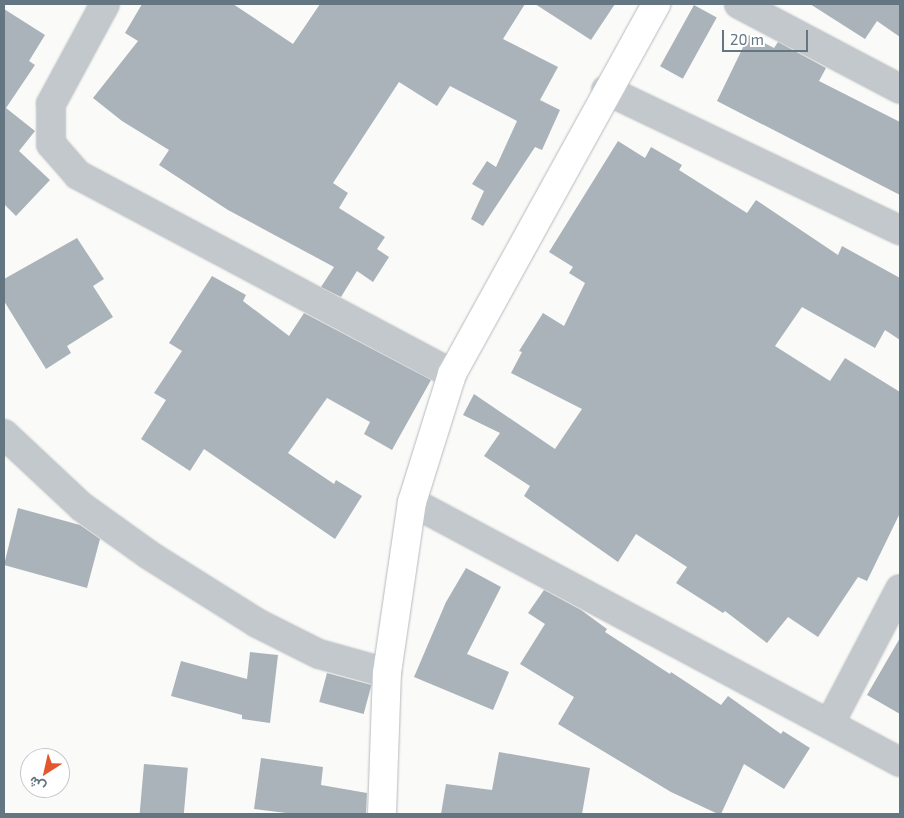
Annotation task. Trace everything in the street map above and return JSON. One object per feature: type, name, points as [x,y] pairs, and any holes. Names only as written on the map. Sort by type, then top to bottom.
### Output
[{"type":"main road","points":[[382,814],[387,673],[412,502],[452,374],[606,90],[656,4]]},
{"type":"street","points":[[105,4],[51,104],[51,144],[78,175],[452,374]]},
{"type":"street","points":[[739,4],[900,89]]},
{"type":"street","points":[[606,90],[900,230]]},
{"type":"street","points":[[4,434],[82,507],[149,555],[257,623],[319,654],[387,673]]},
{"type":"street","points":[[412,502],[830,723],[900,762]]},
{"type":"street","points":[[830,723],[900,589]]},
{"type":"building","points":[[142,4],[233,4],[293,44],[320,4],[525,4],[503,39],[558,67],[540,100],[560,110],[542,150],[535,147],[483,226],[471,219],[484,191],[472,184],[487,161],[496,167],[517,121],[450,86],[437,106],[399,82],[333,183],[348,193],[339,208],[385,237],[377,249],[389,257],[373,282],[357,271],[341,297],[321,287],[334,267],[228,210],[159,165],[169,150],[122,121],[93,98],[138,41],[125,33]]},
{"type":"building","points":[[535,4],[615,4],[591,40]]},
{"type":"building","points":[[810,4],[900,4],[900,37],[877,21],[865,39]]},
{"type":"building","points":[[694,5],[717,18],[683,79],[660,66]]},
{"type":"building","points":[[4,9],[45,35],[29,61],[35,65],[6,108],[35,131],[19,151],[50,180],[16,216],[4,204]]},
{"type":"building","points":[[749,35],[774,48],[778,42],[826,68],[819,81],[900,122],[900,195],[717,101]]},
{"type":"building","points":[[618,141],[645,158],[651,147],[682,165],[679,170],[747,213],[756,200],[838,255],[842,246],[900,278],[900,340],[885,330],[875,348],[802,307],[775,346],[830,381],[845,358],[900,392],[900,513],[867,581],[858,577],[818,637],[788,617],[767,643],[725,611],[723,613],[676,583],[687,567],[636,534],[618,562],[524,496],[530,486],[484,456],[500,433],[463,415],[474,394],[555,449],[582,409],[511,373],[522,352],[519,351],[543,313],[564,326],[585,283],[569,273],[573,267],[549,252]]},
{"type":"building","points":[[77,238],[104,279],[93,286],[113,317],[67,346],[71,353],[46,369],[4,301],[4,279]]},
{"type":"building","points":[[212,276],[246,295],[243,301],[289,336],[304,313],[431,380],[392,450],[364,434],[370,422],[327,398],[288,453],[334,484],[336,480],[362,496],[335,539],[204,449],[190,471],[141,439],[166,400],[154,393],[182,351],[169,343]]},
{"type":"building","points":[[18,508],[80,525],[100,539],[87,588],[4,565]]},
{"type":"building","points":[[466,568],[501,587],[467,654],[509,672],[493,710],[414,677],[446,602]]},
{"type":"building","points":[[544,590],[581,610],[607,629],[605,632],[721,705],[728,696],[781,734],[783,731],[810,748],[784,789],[744,764],[721,814],[718,814],[671,792],[558,724],[574,697],[520,664],[545,624],[528,613]]},
{"type":"building","points":[[900,638],[900,714],[867,695]]},
{"type":"building","points":[[250,652],[278,655],[270,723],[242,719],[242,715],[171,696],[181,661],[247,679]]},
{"type":"building","points":[[327,673],[371,685],[364,714],[319,702]]},
{"type":"building","points":[[499,752],[590,768],[582,814],[441,814],[446,784],[492,790]]},
{"type":"building","points":[[261,758],[323,767],[321,785],[367,793],[366,814],[294,814],[254,809]]},
{"type":"building","points":[[144,764],[188,768],[184,814],[140,814]]}]
